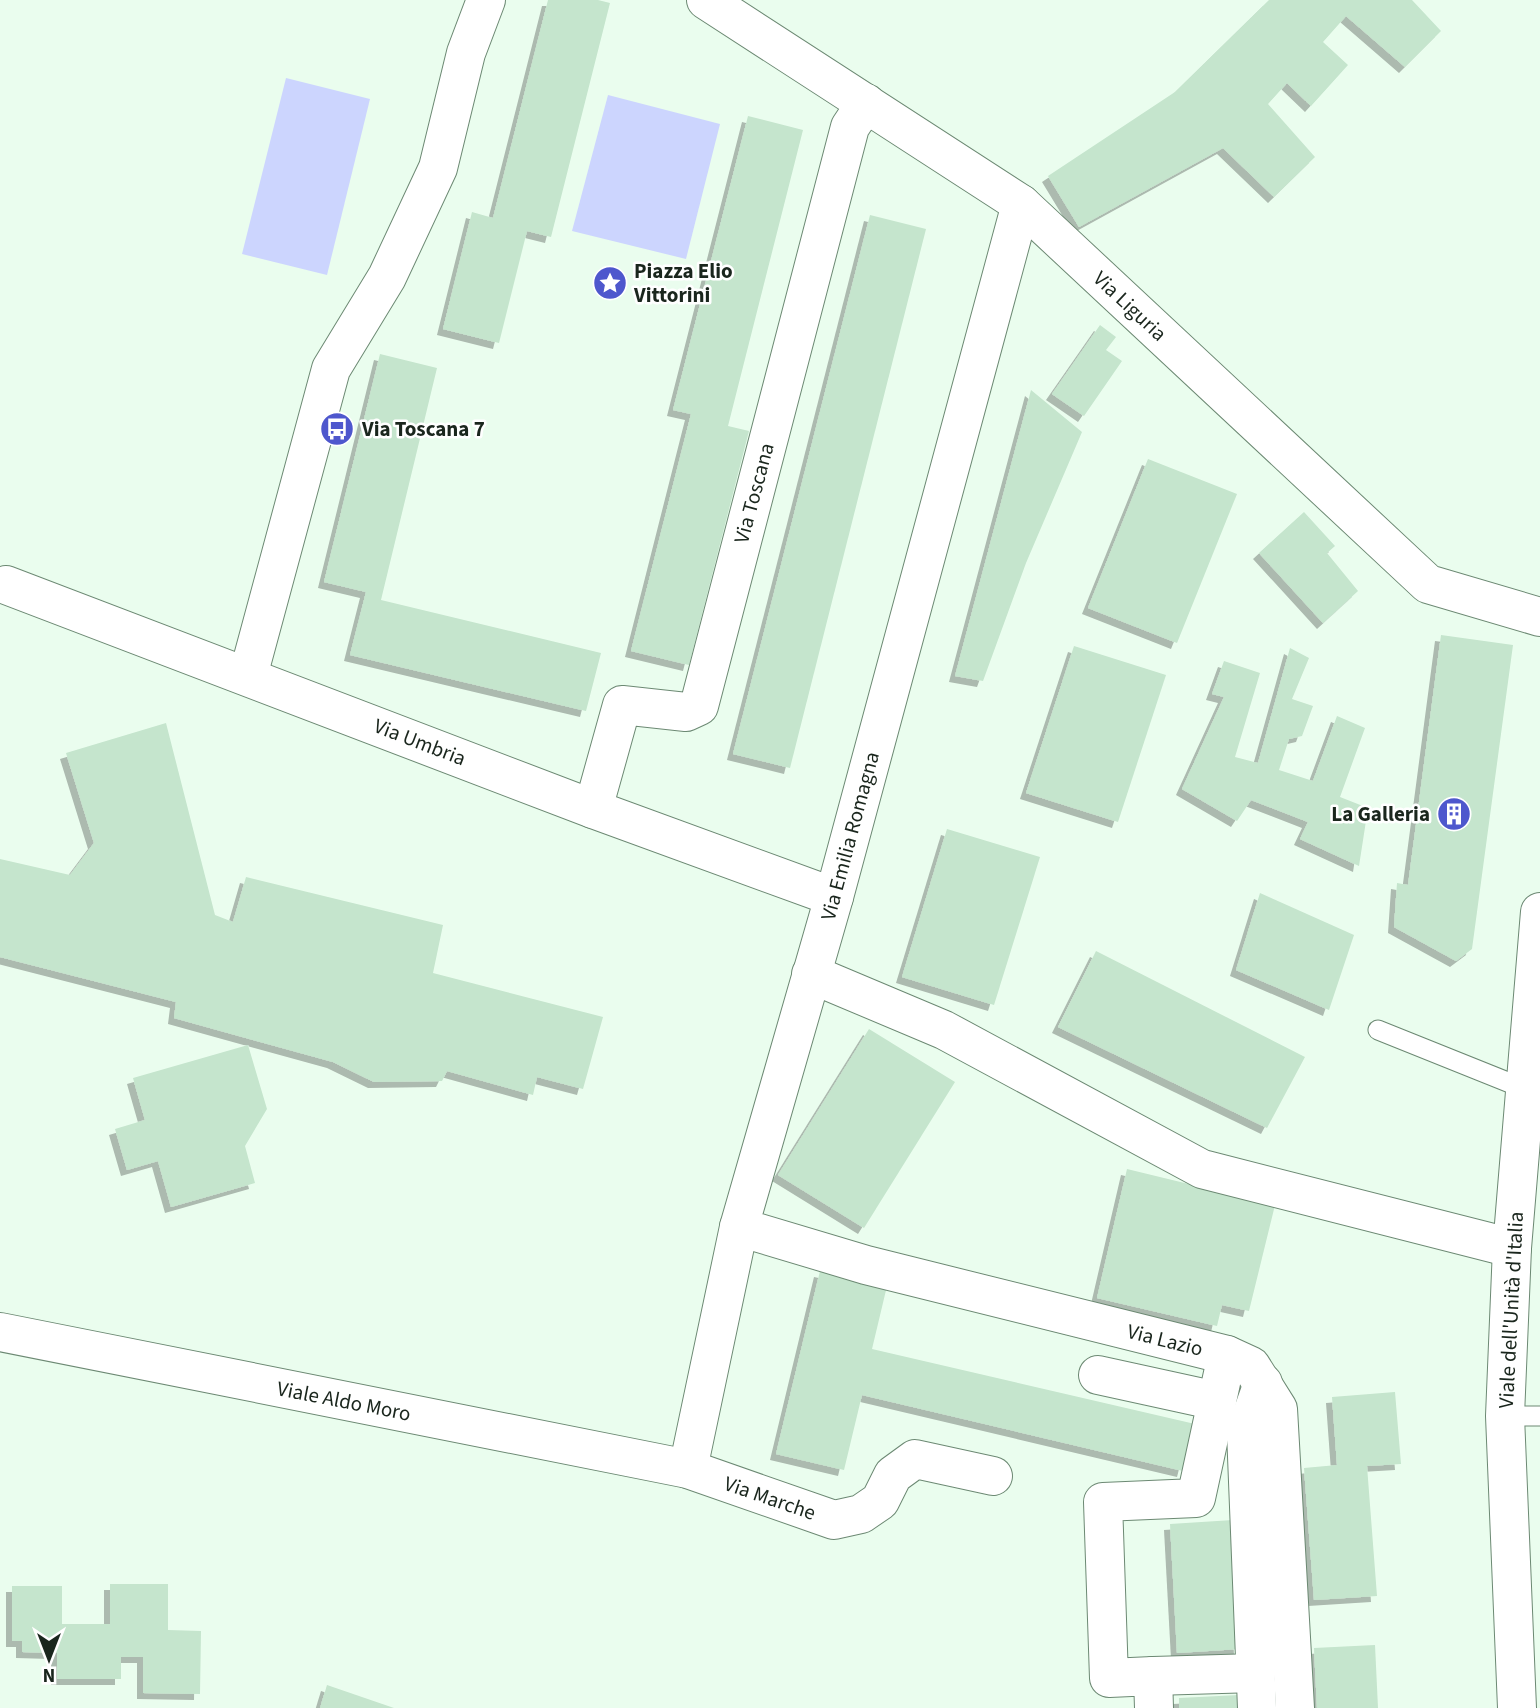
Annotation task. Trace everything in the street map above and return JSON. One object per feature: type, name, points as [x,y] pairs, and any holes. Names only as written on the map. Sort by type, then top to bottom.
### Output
[{"type":"street","points":[[248,676],[331,369],[387,277],[438,168],[467,53],[486,0]]},
{"type":"street","name":"Via Liguria","points":[[706,0],[1021,204],[1428,584],[1540,617]]},
{"type":"street","name":"Via Toscana","points":[[593,810],[622,705],[685,712],[699,706],[850,127],[866,103]]},
{"type":"street","name":"Via Emilia Romagna","points":[[688,1469],[739,1227],[834,897],[1021,204]]},
{"type":"street","name":"Via Umbria","points":[[6,585],[593,810],[834,897]]},
{"type":"street","name":"Viale dell'Unità d'Italia","points":[[1525,1704],[1523,1416],[1512,1248],[1540,912]]},
{"type":"street","points":[[811,974],[944,1030],[1202,1169],[1512,1248]]},
{"type":"street","name":"Via Lazio","points":[[739,1227],[866,1265],[1227,1355],[1251,1366],[1278,1409],[1295,1708]]},
{"type":"street","name":"Viale Aldo Moro","points":[[0,1332],[688,1469]]},
{"type":"street","points":[[1227,1355],[1196,1497],[1102,1502],[1109,1678],[1153,1692],[1256,1690],[1246,1431],[1263,1382]]},
{"type":"street","points":[[1098,1375],[1217,1401]]},
{"type":"street","name":"Via Marche","points":[[688,1469],[834,1520],[861,1514],[880,1501],[893,1475],[915,1459],[993,1476]]},
{"type":"lane","points":[[1378,1030],[1525,1089]]},
{"type":"shaded area","points":[[286,78],[370,99],[327,275],[242,254]]},
{"type":"shaded area","points":[[608,95],[720,124],[686,259],[572,231]]},
{"type":"building","points":[[548,0],[598,0],[610,3],[551,237],[527,231],[499,343],[443,329],[472,212],[493,218]]},
{"type":"building","points":[[1269,0],[1412,0],[1441,31],[1405,67],[1346,16],[1323,42],[1348,65],[1311,106],[1287,83],[1268,104],[1315,157],[1274,197],[1223,148],[1079,227],[1048,176],[1175,92]]},
{"type":"building","points":[[748,116],[803,130],[728,426],[749,431],[689,665],[631,651],[691,414],[673,410]]},
{"type":"building","points":[[870,215],[926,229],[790,768],[733,754]]},
{"type":"building","points":[[1100,325],[1116,337],[1106,350],[1122,361],[1084,416],[1052,394]]},
{"type":"building","points":[[380,354],[437,368],[381,600],[601,653],[586,711],[350,655],[366,592],[324,582]]},
{"type":"building","points":[[1031,390],[1082,432],[1026,563],[983,681],[955,676]]},
{"type":"building","points":[[1148,459],[1237,494],[1177,643],[1088,608]]},
{"type":"building","points":[[1304,512],[1335,546],[1327,553],[1358,591],[1323,623],[1259,553]]},
{"type":"building","name":"La Galleria","points":[[1441,635],[1513,645],[1472,949],[1456,961],[1394,927],[1397,883],[1408,885]]},
{"type":"building","points":[[1074,646],[1166,675],[1118,822],[1026,793]]},
{"type":"building","points":[[1290,648],[1309,658],[1292,699],[1313,706],[1302,736],[1289,739],[1279,770],[1313,781],[1337,716],[1365,728],[1340,797],[1368,808],[1359,866],[1300,839],[1308,822],[1251,800],[1237,821],[1182,789],[1224,697],[1212,694],[1224,661],[1260,673],[1235,757],[1258,763]]},
{"type":"building","points":[[166,723],[215,915],[233,922],[246,877],[443,925],[433,973],[603,1017],[583,1089],[537,1077],[533,1095],[447,1071],[442,1081],[374,1082],[333,1062],[174,1018],[176,1002],[0,957],[0,859],[70,875],[94,843],[66,753]]},
{"type":"building","points":[[947,829],[1040,857],[994,1005],[902,977]]},
{"type":"building","points":[[1260,893],[1354,935],[1329,1010],[1236,970]]},
{"type":"building","points":[[1096,951],[1305,1057],[1267,1128],[1058,1027]]},
{"type":"building","points":[[869,1029],[955,1082],[864,1228],[778,1175]]},
{"type":"building","points":[[248,1045],[267,1109],[245,1146],[255,1183],[171,1207],[158,1161],[127,1170],[115,1129],[145,1120],[133,1078]]},
{"type":"building","points":[[1127,1169],[1275,1205],[1249,1311],[1222,1305],[1217,1326],[1097,1298]]},
{"type":"building","points":[[820,1271],[887,1286],[872,1349],[1195,1424],[1183,1471],[862,1395],[844,1470],[776,1454]]},
{"type":"building","points":[[1395,1392],[1401,1464],[1367,1466],[1377,1596],[1314,1600],[1304,1468],[1337,1465],[1332,1397]]},
{"type":"building","points":[[1233,1520],[1240,1649],[1177,1653],[1170,1524]]},
{"type":"building","points":[[110,1584],[168,1584],[168,1630],[201,1631],[200,1694],[143,1693],[143,1657],[121,1657],[121,1679],[57,1679],[57,1653],[22,1652],[22,1641],[12,1641],[12,1586],[62,1586],[62,1624],[110,1624]]},
{"type":"building","points":[[1375,1645],[1378,1708],[1317,1708],[1314,1648]]},
{"type":"building","points":[[327,1685],[394,1708],[320,1708]]},
{"type":"building","points":[[1239,1695],[1240,1708],[1179,1708],[1179,1698]]},
{"type":"place","name":"Piazza Elio Vittorini","points":[[610,283]]},
{"type":"place","name":"Via Toscana 7","points":[[337,429]]},
{"type":"place","name":"La Galleria","points":[[1454,814]]}]
